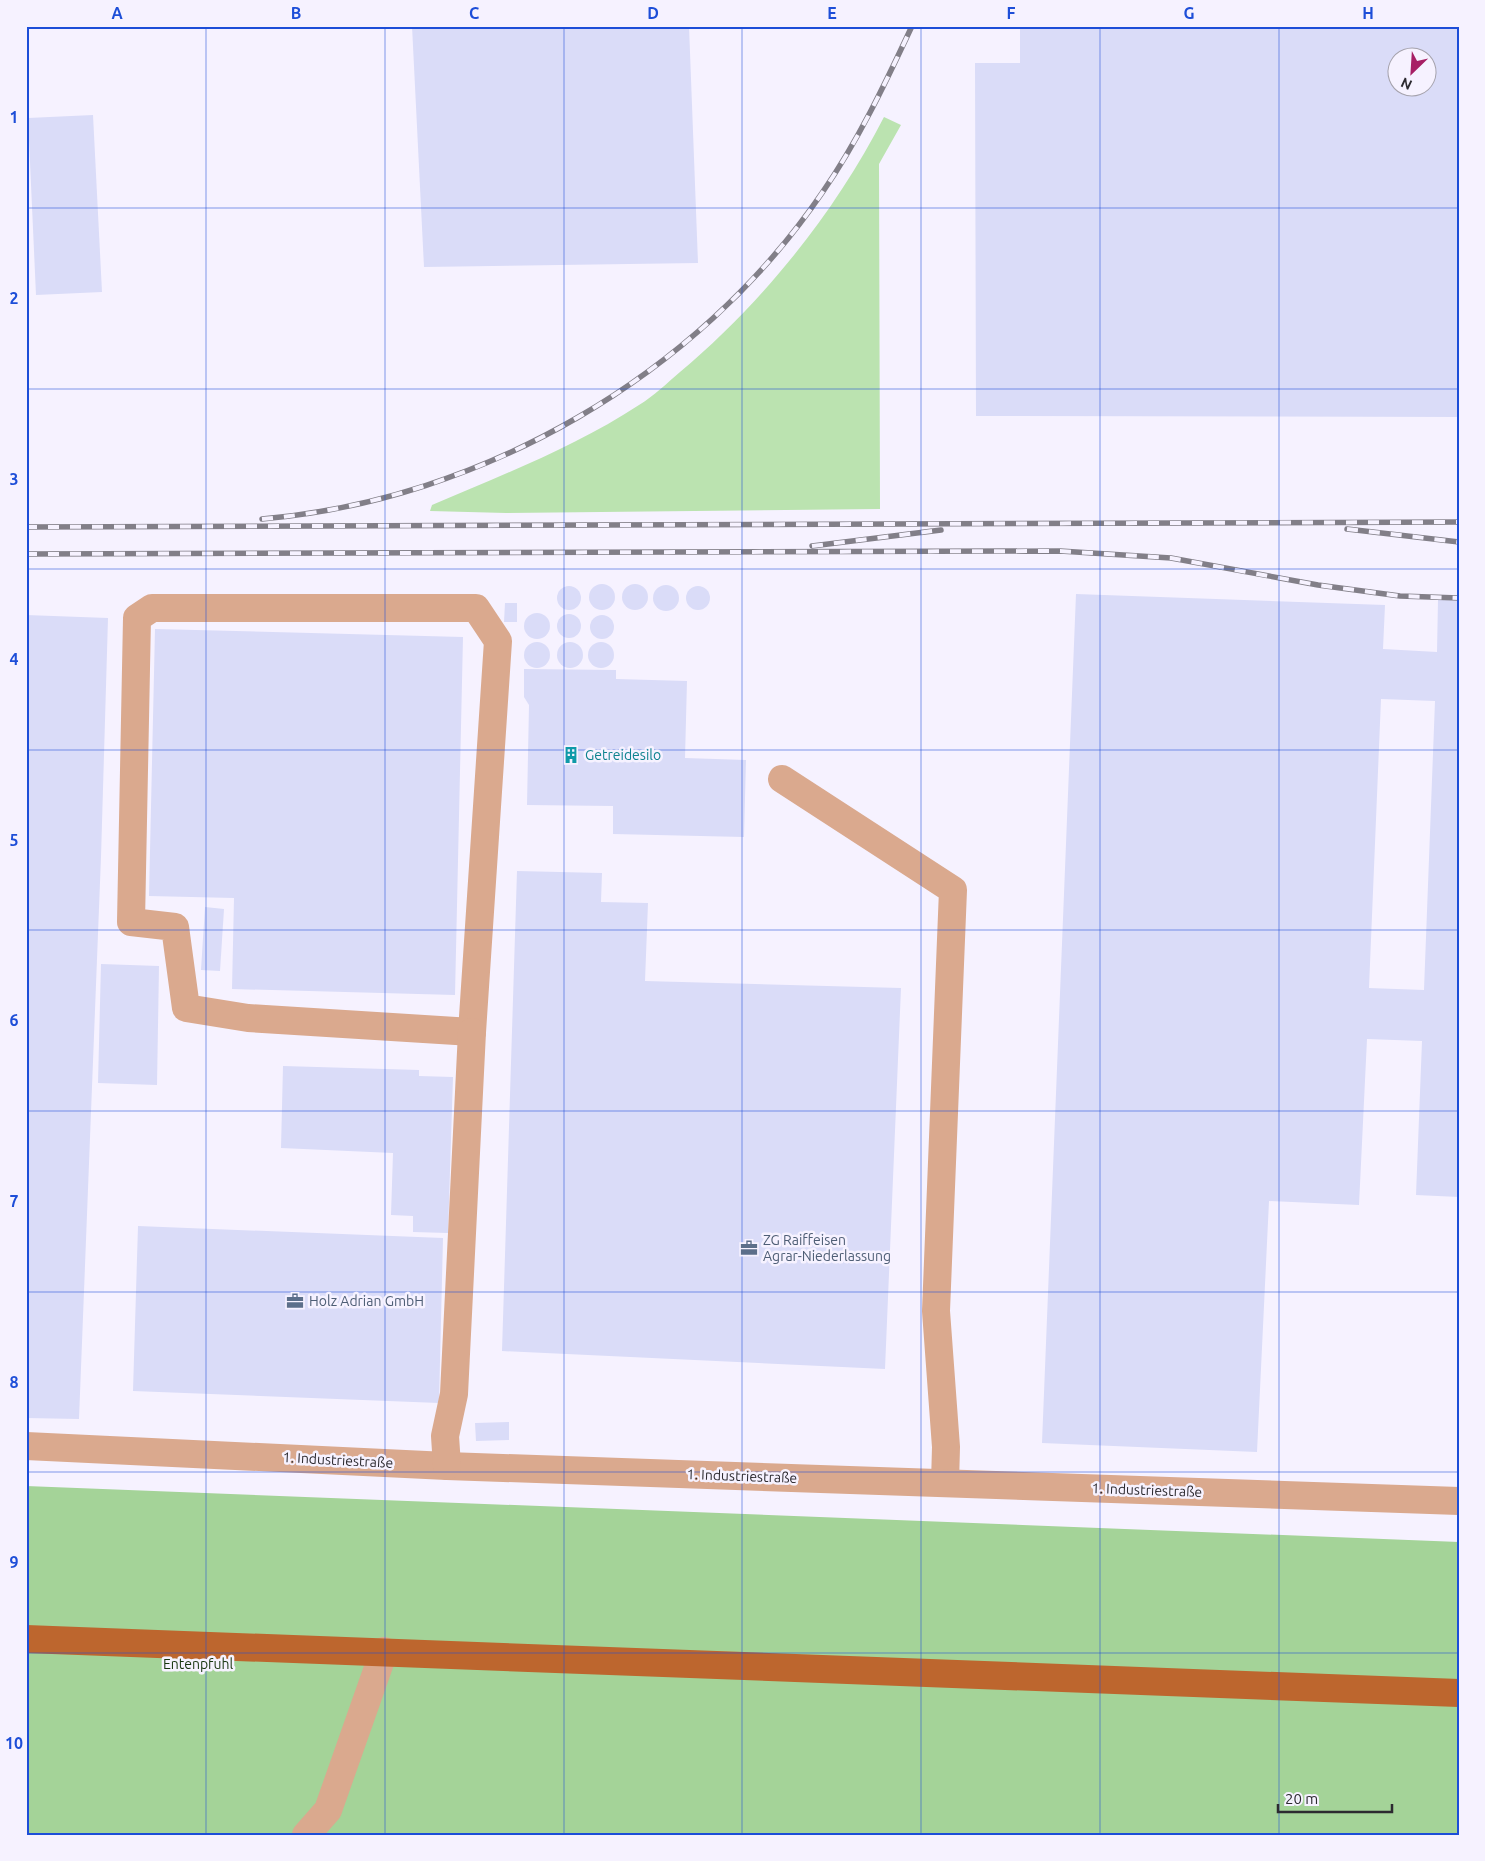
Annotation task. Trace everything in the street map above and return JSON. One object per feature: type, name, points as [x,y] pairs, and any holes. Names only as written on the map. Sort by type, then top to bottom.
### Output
[{"type":"main road","points":[[26,1639],[1459,1693]]},
{"type":"street","points":[[447,1466],[445,1436],[454,1394],[472,1032],[498,641],[476,608],[152,608],[137,618],[130,922],[175,927],[186,1008],[248,1018],[472,1032]]},
{"type":"street","points":[[782,779],[953,890],[936,1311],[946,1447],[945,1483]]},
{"type":"street","name":"1. Industriestraße","points":[[26,1446],[447,1466],[1459,1501]]},
{"type":"street","points":[[306,1835],[328,1810],[384,1651]]},
{"type":"green space","points":[[884,117],[901,125],[879,164],[880,509],[506,513],[430,511],[432,505],[538,460],[590,434],[655,394],[740,317],[794,255],[820,222],[843,188],[865,153]]},
{"type":"green space","name":"Entenpfuhl","points":[[26,1486],[1459,1542],[1459,1835],[26,1835]]},
{"type":"building","points":[[412,26],[689,26],[698,263],[424,267]]},
{"type":"building","points":[[1020,26],[1459,26],[1459,417],[976,416],[975,63],[1020,63]]},
{"type":"building","points":[[93,115],[102,292],[36,295],[28,118]]},
{"type":"building","points":[[602,584],[611,588],[615,597],[611,606],[602,610],[593,606],[589,597],[593,588]]},
{"type":"building","points":[[635,584],[644,588],[648,597],[644,606],[635,610],[626,606],[622,597],[626,588]]},
{"type":"building","points":[[666,585],[675,589],[679,598],[675,607],[666,611],[657,607],[653,598],[657,589]]},
{"type":"building","points":[[564,586],[574,586],[581,593],[581,603],[574,610],[564,610],[557,603],[557,593]]},
{"type":"building","points":[[693,586],[703,586],[710,593],[710,603],[703,610],[693,610],[686,603],[686,593]]},
{"type":"building","points":[[1076,594],[1385,605],[1383,649],[1437,652],[1438,600],[1459,600],[1459,1197],[1416,1195],[1422,1041],[1367,1039],[1359,1205],[1269,1201],[1257,1452],[1042,1443]],"holes":[[[1381,699],[1435,701],[1424,990],[1369,988]]]},
{"type":"building","points":[[505,603],[517,603],[517,622],[504,622]]},
{"type":"building","points":[[537,613],[546,617],[550,626],[546,635],[537,639],[528,635],[524,626],[528,617]]},
{"type":"building","points":[[564,614],[574,614],[581,621],[581,631],[574,638],[564,638],[557,631],[557,621]]},
{"type":"building","points":[[26,615],[108,618],[101,857],[79,1419],[26,1418]]},
{"type":"building","points":[[597,615],[607,615],[614,622],[614,632],[607,639],[597,639],[590,632],[590,622]]},
{"type":"building","points":[[155,629],[463,637],[455,995],[232,989],[234,898],[149,896]]},
{"type":"building","points":[[537,642],[546,646],[550,655],[546,664],[537,668],[528,664],[524,655],[528,646]]},
{"type":"building","points":[[570,642],[579,646],[583,655],[579,664],[570,668],[561,664],[557,655],[561,646]]},
{"type":"building","points":[[601,642],[610,646],[614,655],[610,664],[601,668],[592,664],[588,655],[592,646]]},
{"type":"building","points":[[524,669],[616,670],[616,679],[687,681],[685,758],[746,760],[744,837],[613,834],[613,806],[527,805],[529,705],[524,697]]},
{"type":"building","points":[[517,871],[602,873],[601,902],[648,903],[645,981],[901,988],[885,1369],[502,1351]]},
{"type":"building","points":[[205,907],[224,909],[220,971],[201,970]]},
{"type":"building","points":[[101,964],[159,966],[157,1085],[98,1083]]},
{"type":"building","points":[[283,1066],[419,1070],[419,1076],[453,1077],[448,1233],[413,1232],[413,1216],[391,1215],[393,1153],[281,1148]]},
{"type":"building","points":[[138,1226],[443,1238],[439,1403],[133,1391]]},
{"type":"building","points":[[509,1422],[509,1440],[476,1441],[475,1423]]},
{"type":"railway","points":[[262,519],[344,507],[425,486],[503,456],[578,418],[648,372],[713,318],[771,259],[822,193],[859,133],[912,26]]},
{"type":"railway","points":[[26,527],[1459,522]]},
{"type":"railway","points":[[1347,529],[1459,542]]},
{"type":"railway","points":[[812,546],[941,530]]},
{"type":"railway","points":[[26,554],[1060,551],[1171,558],[1318,585],[1400,596],[1459,598]]},
{"type":"place","name":"Getreidesilo","points":[[571,755]]},
{"type":"place","name":"ZG Raiffeisen Agrar-Niederlassung","points":[[749,1248]]},
{"type":"place","name":"Holz Adrian GmbH","points":[[295,1301]]}]
